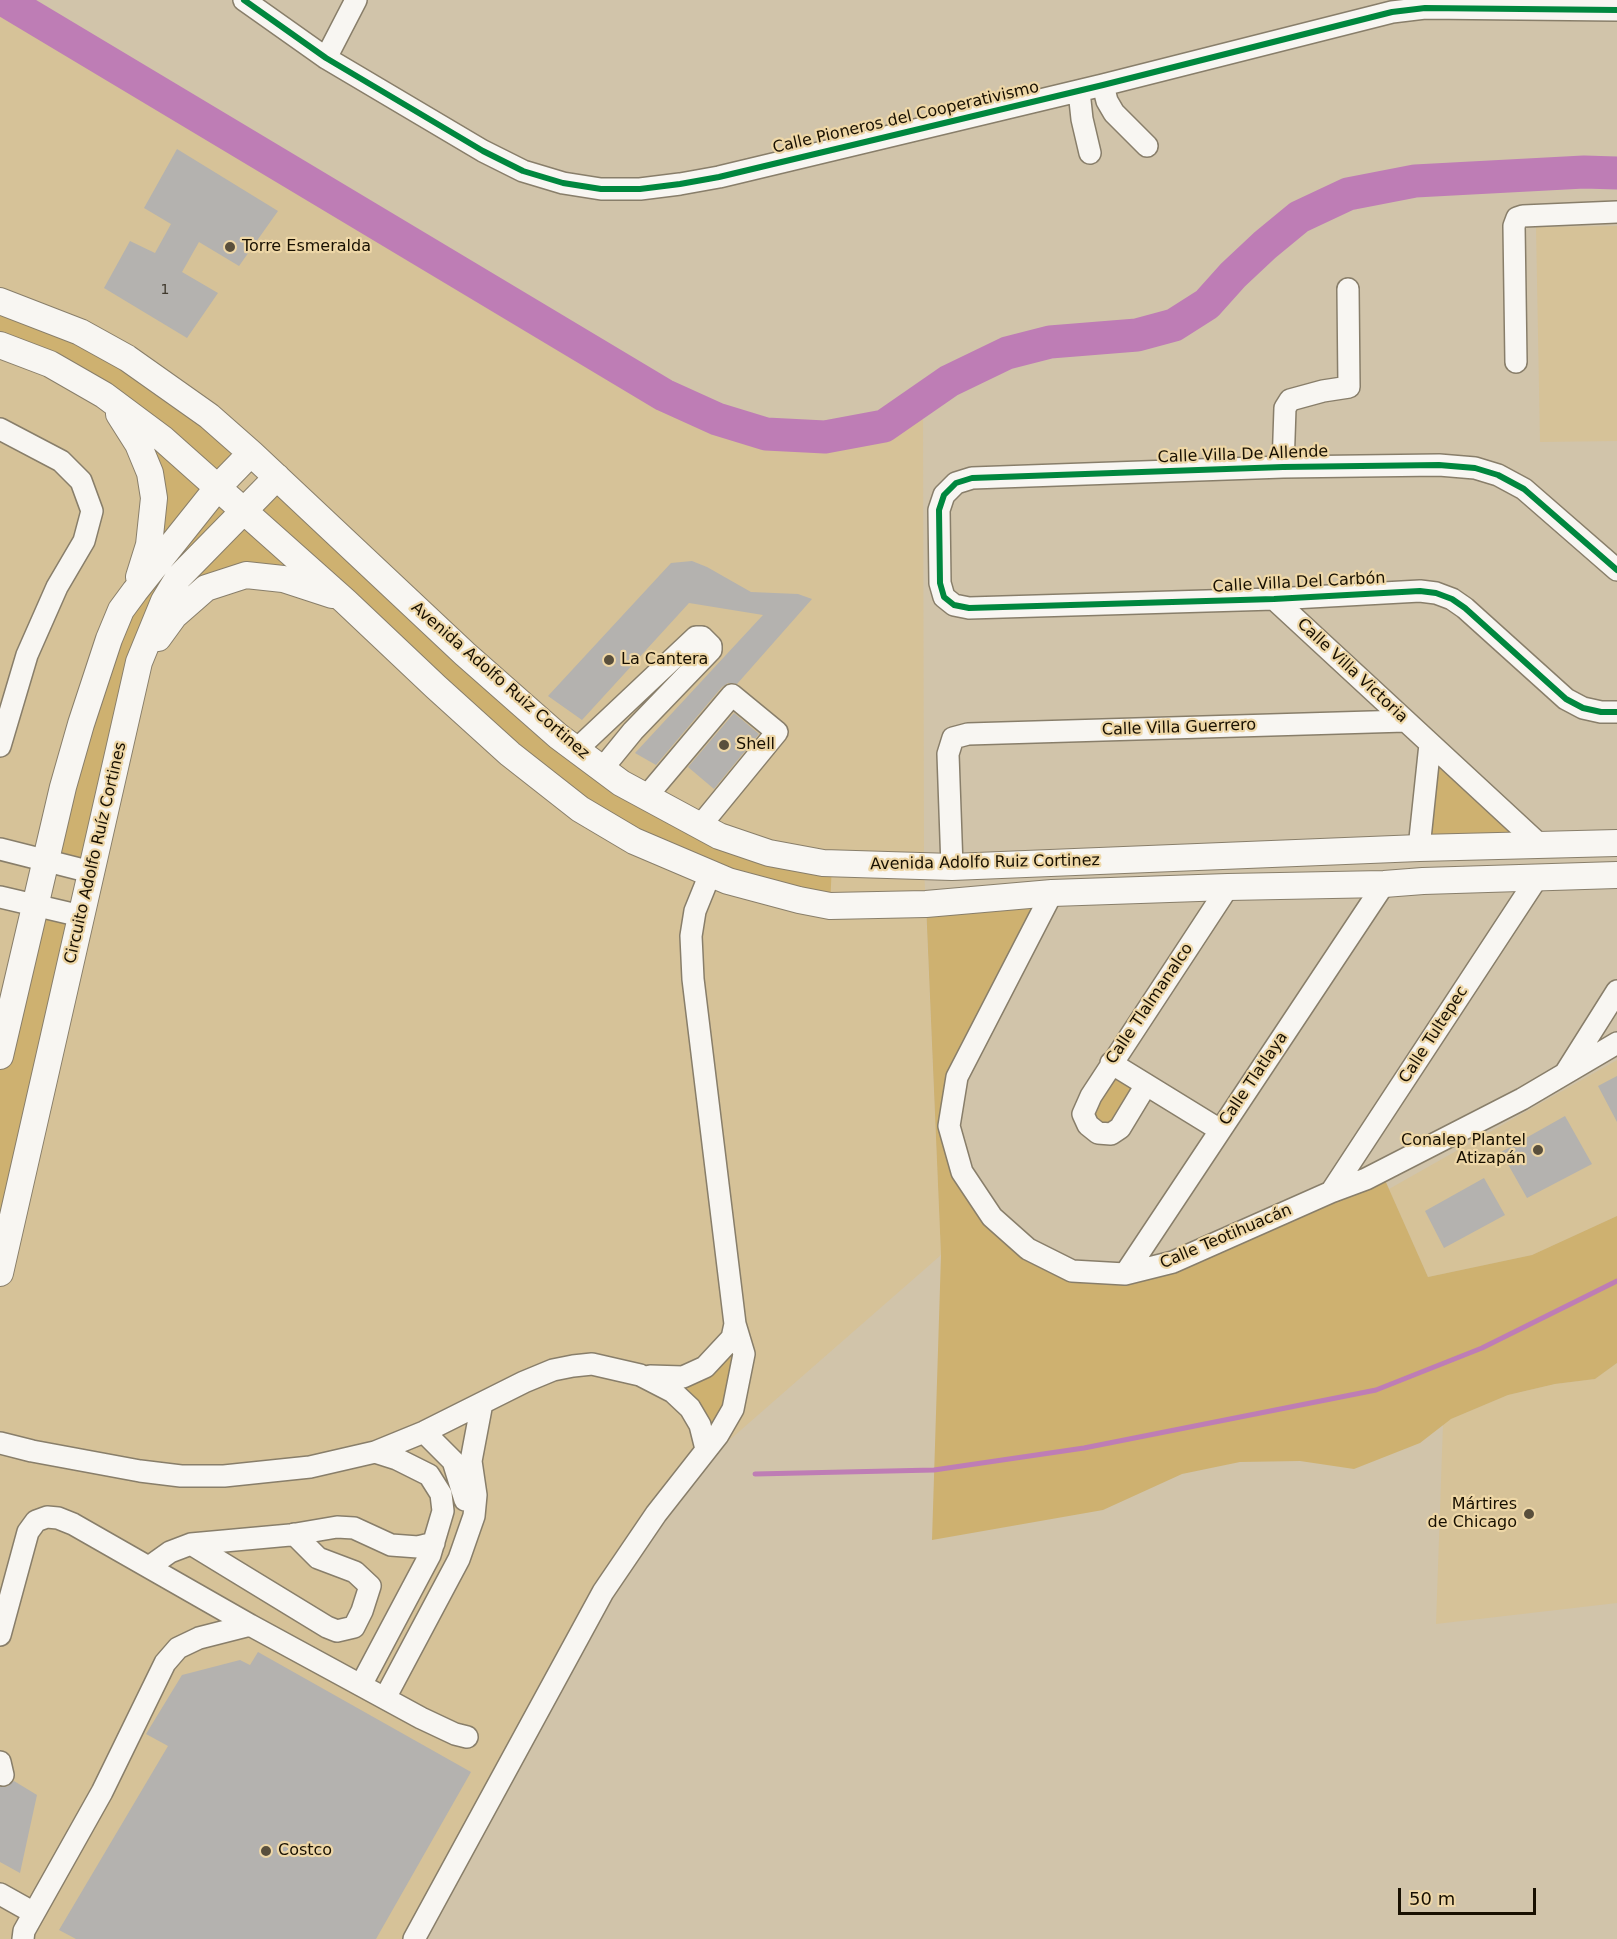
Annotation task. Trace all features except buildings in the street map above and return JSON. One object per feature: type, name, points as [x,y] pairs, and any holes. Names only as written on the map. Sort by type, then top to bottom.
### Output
[{"type":"main road","name":"Avenida Adolfo Ruiz Cortinez","points":[[0,301],[80,332],[127,358],[209,416],[465,654],[558,736],[621,783],[719,836],[769,853],[823,863],[952,867],[1419,848],[1617,843]]},
{"type":"main road","name":"Avenida Adolfo Ruiz Cortinez","points":[[0,345],[50,364],[104,395],[163,439],[345,601],[510,754],[580,809],[634,841],[710,874],[759,890],[830,906],[926,904],[1052,894],[1228,887],[1384,884],[1617,875]]},
{"type":"main road","points":[[104,395],[126,422],[138,444],[150,473],[154,498],[149,545],[135,591]]},
{"type":"main road","points":[[0,1056],[66,777],[93,686],[122,610],[218,487],[251,453]]},
{"type":"main road","name":"Circuito Adolfo Ruíz Cortines","points":[[0,1273],[140,662],[164,601],[178,578],[277,477]]},
{"type":"main road","points":[[140,662],[174,616],[206,588],[246,575],[283,579],[345,601]]},
{"type":"main road","name":"Avenida Adolfo Ruiz Cortinez","points":[[1582,845],[1617,850]]},
{"type":"main road","points":[[759,890],[769,853]]},
{"type":"main road","points":[[819,904],[823,863]]},
{"type":"main road","name":"Avenida Adolfo Ruiz Cortinez","points":[[1582,876],[1617,868]]},
{"type":"street","name":"Calle Pioneros del Cooperativismo","points":[[244,0],[326,58],[493,156],[523,171],[553,180],[601,189],[640,189],[719,177],[1079,91],[1392,12],[1425,8],[1617,10]]},
{"type":"street","points":[[326,58],[356,0]]},
{"type":"street","points":[[1103,85],[1107,101],[1114,113],[1147,146]]},
{"type":"street","points":[[1079,91],[1082,119],[1090,153]]},
{"type":"street","points":[[1516,362],[1514,226],[1517,218],[1617,212]]},
{"type":"street","points":[[1283,467],[1285,408],[1290,400],[1349,387],[1348,289]]},
{"type":"street","points":[[0,429],[61,460],[81,481],[92,510],[84,541],[57,587],[27,654],[0,746]]},
{"type":"street","name":"Calle Villa De Allende","points":[[944,597],[940,583],[939,510],[944,495],[956,483],[972,478],[1283,467],[1439,465],[1475,468],[1498,475],[1524,489],[1617,570]]},
{"type":"street","name":"Calle Villa Del Carbón","points":[[944,597],[954,605],[969,608],[1420,591],[1436,593],[1452,599],[1465,608],[1566,699],[1582,708],[1617,712]]},
{"type":"street","name":"Calle Villa Victoria","points":[[1274,598],[1540,845]]},
{"type":"street","points":[[576,750],[696,637],[702,636],[711,646],[711,650],[602,769]]},
{"type":"street","points":[[646,684],[663,700]]},
{"type":"street","points":[[646,797],[732,694],[777,732],[700,826]]},
{"type":"street","name":"Calle Villa Guerrero","points":[[952,867],[948,754],[953,738],[968,734],[1406,721]]},
{"type":"street","points":[[1419,848],[1430,744]]},
{"type":"street","points":[[0,849],[91,872]]},
{"type":"street","points":[[414,1939],[603,1592],[656,1514],[718,1435],[733,1409],[744,1354],[735,1324],[692,968],[691,936],[695,911],[710,874]]},
{"type":"street","name":"Calle Tultepec","points":[[1331,1192],[1537,878]]},
{"type":"street","name":"Calle Tlatlaya","points":[[1125,1274],[1384,884]]},
{"type":"street","name":"Calle Tlalmanalco","points":[[1146,1085],[1120,1128],[1112,1134],[1098,1133],[1088,1125],[1083,1114],[1091,1096],[1228,887]]},
{"type":"street","name":"Calle Teotihuacán","points":[[1052,894],[957,1077],[949,1126],[962,1172],[992,1217],[1028,1249],[1072,1270],[1125,1274],[1173,1262],[1331,1192],[1366,1179],[1522,1099],[1617,1043]]},
{"type":"street","points":[[0,897],[81,916]]},
{"type":"street","points":[[1564,1075],[1617,991]]},
{"type":"street","points":[[1111,1064],[1220,1130]]},
{"type":"street","points":[[0,1443],[140,1471],[181,1476],[224,1476],[310,1467],[375,1452],[424,1432],[553,1370],[592,1364],[640,1375],[683,1377],[713,1360],[732,1338],[735,1324]]},
{"type":"street","points":[[640,1375],[665,1387],[690,1408],[700,1425],[706,1449]]},
{"type":"street","points":[[374,1692],[459,1559],[474,1516],[476,1495],[471,1461],[482,1403]]},
{"type":"street","points":[[374,1692],[459,1530],[465,1502],[453,1461],[424,1432]]},
{"type":"street","points":[[374,1692],[430,1555],[443,1510],[441,1494],[429,1475],[416,1467],[375,1452]]},
{"type":"street","points":[[0,1635],[28,1532],[36,1521],[47,1517],[58,1518],[73,1524],[374,1692],[455,1734],[467,1737]]},
{"type":"street","points":[[149,1567],[171,1552],[191,1544],[294,1534],[337,1527],[354,1528],[391,1545],[418,1547],[434,1543]]},
{"type":"street","points":[[191,1544],[327,1627],[337,1631],[354,1627],[370,1586],[355,1572],[318,1558],[294,1534]]},
{"type":"street","points":[[23,1939],[24,1931],[102,1792],[165,1663],[178,1648],[199,1638],[250,1624]]},
{"type":"street","points":[[0,1894],[34,1913]]},
{"type":"shaded area","points":[[0,0],[4,0],[664,395],[717,419],[766,434],[825,437],[884,426],[923,398],[924,867],[941,1255],[678,1485],[656,1514],[414,1939],[0,1939]]},
{"type":"shaded area","points":[[1617,226],[1617,441],[1540,442],[1536,227]]},
{"type":"shaded area","points":[[0,301],[80,332],[251,453],[218,487],[244,510],[277,477],[465,654],[664,807],[832,864],[830,906],[634,841],[340,599],[283,579],[206,588],[139,662],[91,872],[45,860],[154,498],[125,422],[0,345]]},
{"type":"shaded area","points":[[1430,744],[1540,845],[1419,848]]},
{"type":"shaded area","points":[[1052,893],[957,1077],[962,1172],[1028,1249],[1125,1274],[1381,1171],[1428,1277],[1532,1255],[1617,1216],[1617,1363],[1595,1379],[1555,1384],[1508,1395],[1451,1419],[1420,1443],[1354,1469],[1300,1461],[1240,1462],[1182,1474],[1103,1510],[932,1540],[941,1255],[926,904]]},
{"type":"shaded area","points":[[35,906],[81,916],[0,1273],[0,1060]]},
{"type":"shaded area","name":"Conalep Plantel Atizapán","points":[[1617,1060],[1617,1216],[1532,1255],[1428,1277],[1389,1189]]},
{"type":"shaded area","points":[[1111,1063],[1146,1085],[1120,1128],[1098,1133],[1091,1096]]},
{"type":"shaded area","points":[[732,1338],[744,1354],[718,1435],[671,1377]]},
{"type":"shaded area","name":"Mártires de Chicago","points":[[1617,1363],[1617,1603],[1436,1624],[1443,1424],[1508,1395],[1555,1384],[1595,1379]]},
{"type":"waterway","points":[[4,0],[664,395],[717,419],[766,434],[825,437],[884,426],[949,381],[1007,353],[1050,342],[1137,335],[1174,325],[1207,304],[1233,275],[1299,217],[1348,194],[1415,181],[1584,172],[1617,173]]},
{"type":"waterway","points":[[755,1474],[934,1470],[1084,1448],[1376,1390],[1482,1348],[1617,1281]]},
{"type":"cycle path","points":[[244,0],[326,58],[483,151],[523,171],[563,183],[601,189],[640,189],[719,177],[1103,85],[1392,12],[1425,8],[1617,10]]},
{"type":"cycle path","points":[[1617,570],[1524,489],[1498,475],[1475,468],[1439,465],[1283,467],[972,478],[956,483],[944,495],[939,510],[940,583],[944,597],[954,605],[969,608],[1274,599],[1420,591],[1436,593],[1452,599],[1465,608],[1566,699],[1583,708],[1601,712],[1617,712]]},
{"type":"place","name":"Torre Esmeralda","points":[[230,247]]},
{"type":"place","name":"La Cantera","points":[[609,660]]},
{"type":"place","name":"Shell","points":[[724,745]]},
{"type":"place","name":"Conalep Plantel Atizapán","points":[[1538,1150]]},
{"type":"place","name":"Mártires de Chicago","points":[[1529,1514]]},
{"type":"place","name":"Costco","points":[[266,1851]]}]
